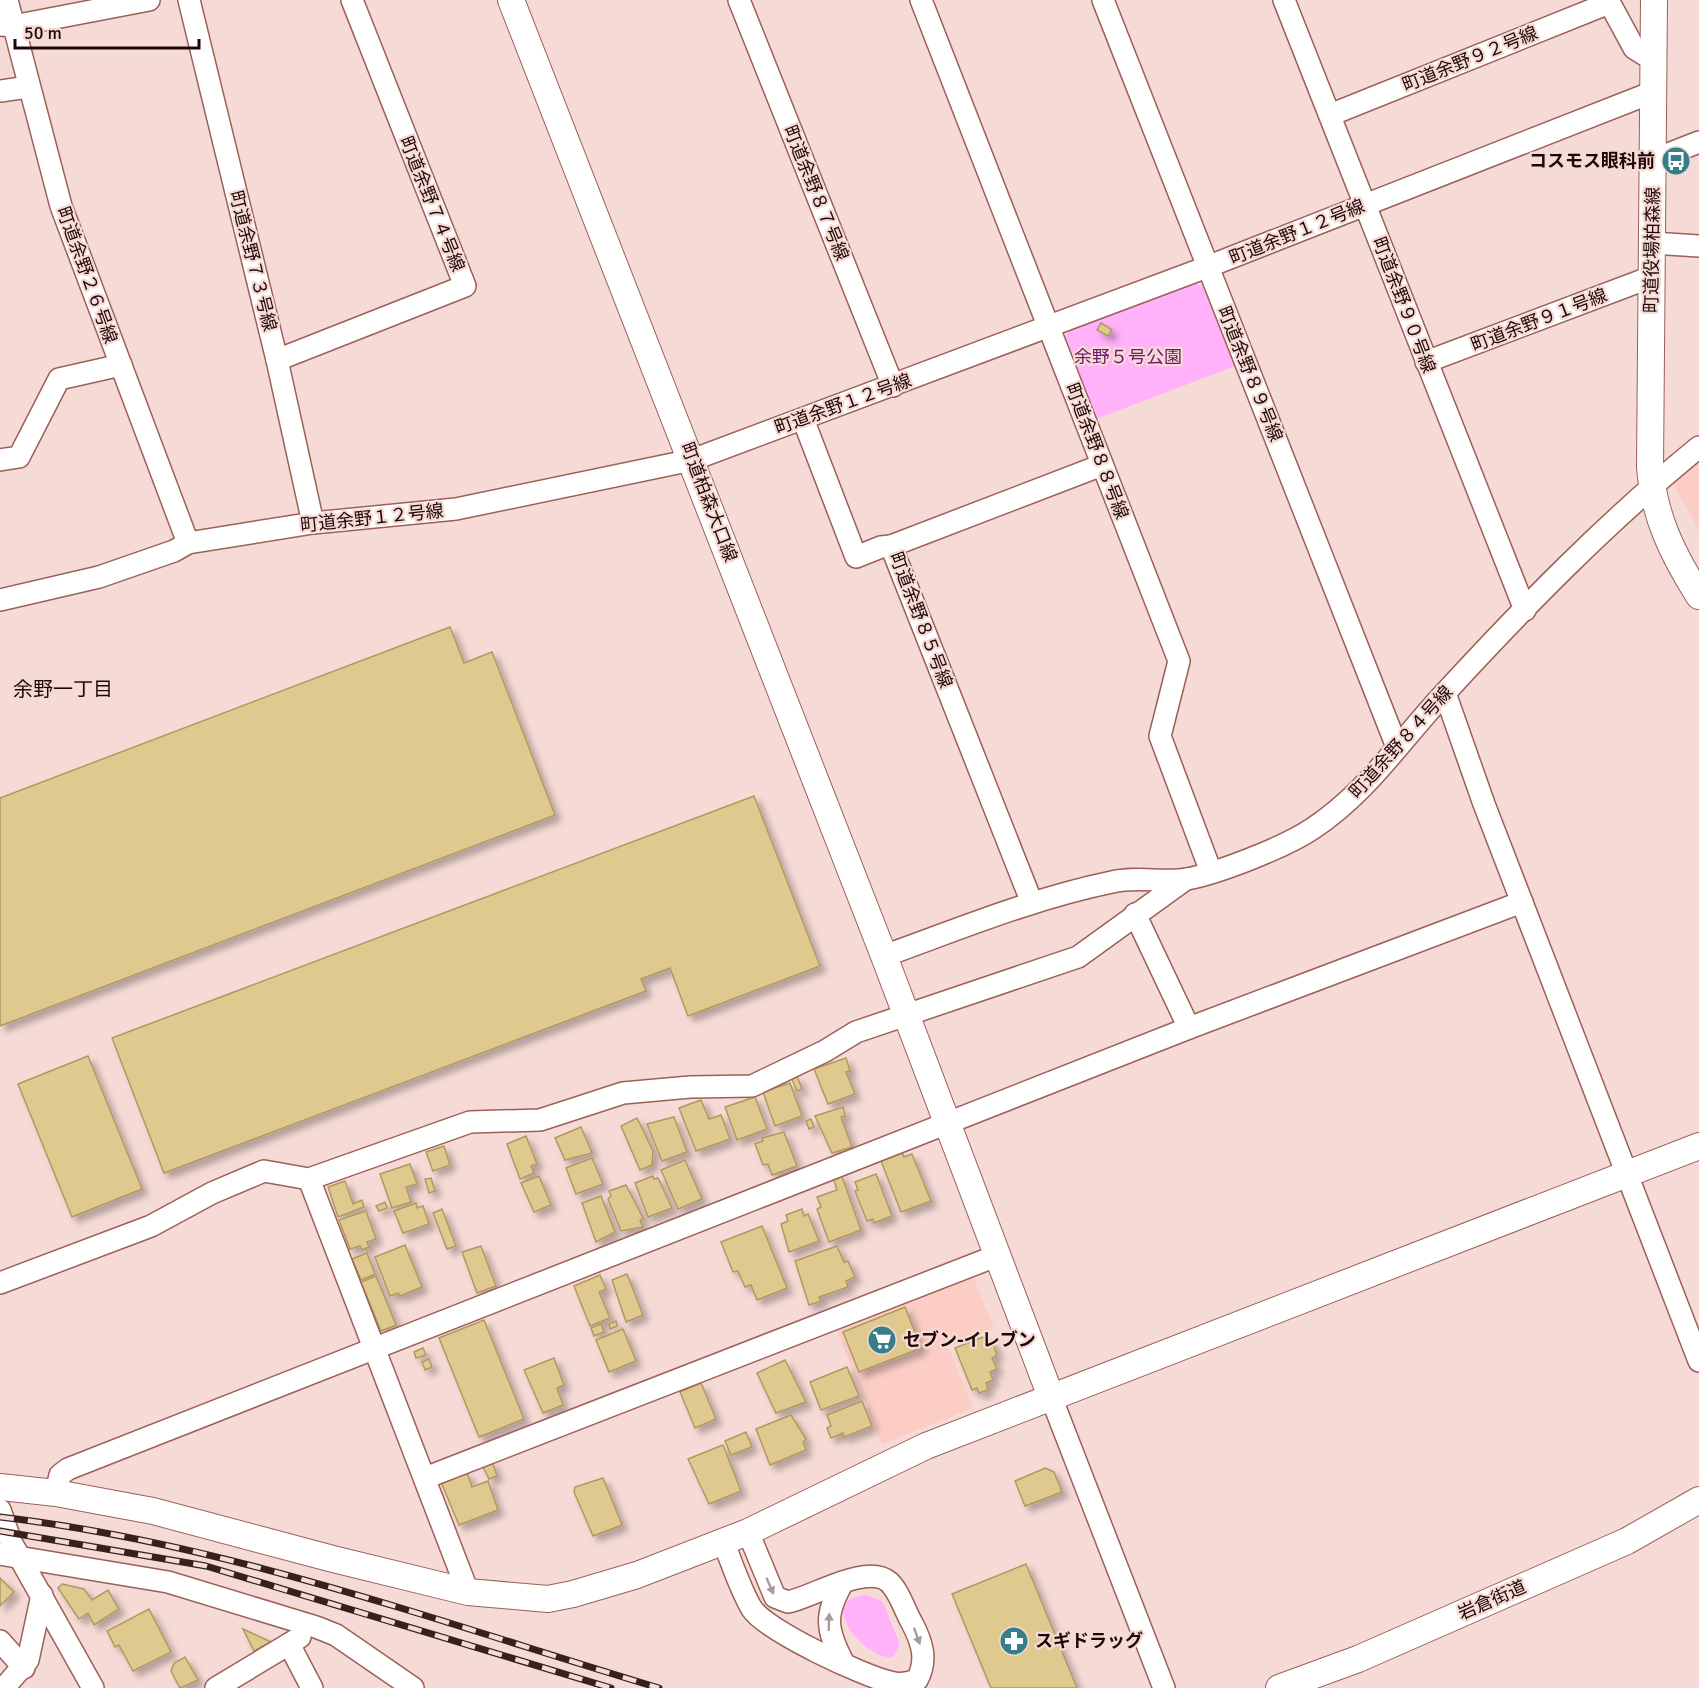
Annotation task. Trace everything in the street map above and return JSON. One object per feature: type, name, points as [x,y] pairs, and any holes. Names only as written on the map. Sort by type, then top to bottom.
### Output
[{"type":"street","name":"町道余野２６号線","points":[[7,0],[6,25],[28,87],[61,206],[188,543]]},
{"type":"street","points":[[6,25],[149,0]]},
{"type":"street","name":"町道余野７３号線","points":[[189,0],[277,360],[313,524]]},
{"type":"street","name":"町道余野７４号線","points":[[277,360],[465,286],[352,0]]},
{"type":"street","name":"町道柏森大口線","points":[[511,0],[884,956],[1051,1397]]},
{"type":"street","name":"町道余野８７号線","points":[[739,0],[893,386]]},
{"type":"street","name":"町道余野８８号線","points":[[921,0],[1179,661],[1160,736],[1211,872]]},
{"type":"street","name":"町道余野８９号線","points":[[1103,0],[1397,747]]},
{"type":"street","name":"町道余野９０号線","points":[[1284,0],[1525,610]]},
{"type":"street","name":"町道役場柏森線","points":[[1654,0],[1651,277],[1653,493],[1672,552],[1699,596]]},
{"type":"street","points":[[1609,1],[1634,48],[1653,60]]},
{"type":"street","name":"町道余野９２号線","points":[[1330,115],[1609,1]]},
{"type":"street","points":[[0,91],[28,87]]},
{"type":"street","name":"町道余野１２号線","points":[[0,600],[99,576],[174,551],[188,543],[313,524],[456,509],[692,460],[1208,267],[1653,92]]},
{"type":"street","points":[[1653,160],[1699,142]]},
{"type":"street","points":[[1652,243],[1699,246]]},
{"type":"street","name":"町道余野９１号線","points":[[1426,362],[1651,277]]},
{"type":"street","points":[[0,460],[19,457],[59,379],[121,364]]},
{"type":"street","points":[[803,419],[856,557],[881,547],[891,546]]},
{"type":"street","name":"町道余野８４号線","points":[[884,956],[1032,903],[1115,881],[1186,879],[1211,872],[1284,845],[1311,830],[1342,808],[1381,769],[1397,747],[1445,693],[1525,610],[1653,493],[1699,447]]},
{"type":"street","name":"町道余野８５号線","points":[[1032,903],[891,546],[1102,465]]},
{"type":"street","points":[[1445,693],[1522,902],[1699,1361]]},
{"type":"street","points":[[0,1283],[151,1226],[212,1193],[264,1172],[309,1179],[471,1122],[540,1120],[623,1093],[690,1087],[752,1086],[825,1051],[856,1032],[905,1011],[1078,957],[1186,879]]},
{"type":"street","points":[[56,1493],[60,1475],[68,1469],[375,1346],[1189,1028],[1522,902]]},
{"type":"street","points":[[1135,915],[1189,1028]]},
{"type":"street","points":[[0,1487],[56,1493],[187,1519],[333,1559],[468,1592],[548,1599],[573,1594],[637,1575],[748,1532],[926,1446],[1699,1146]]},
{"type":"street","points":[[309,1179],[468,1592]]},
{"type":"street","points":[[426,1478],[996,1256]]},
{"type":"street","points":[[1051,1397],[1164,1688]]},
{"type":"street","name":"岩倉街道","points":[[1279,1688],[1358,1659],[1627,1541],[1699,1500]]},
{"type":"street","points":[[0,1510],[11,1542],[6,1555]]},
{"type":"street","points":[[723,1541],[753,1609],[768,1625],[791,1639],[878,1678],[905,1684],[917,1680],[923,1669],[924,1657],[916,1630],[890,1583],[877,1575],[843,1582],[788,1602],[775,1597],[748,1532]]},
{"type":"street","points":[[6,1555],[42,1594],[93,1688]]},
{"type":"street","points":[[6,1555],[168,1582],[316,1626],[336,1635],[412,1688]]},
{"type":"street","points":[[843,1582],[833,1598],[828,1618],[829,1635],[843,1662]]},
{"type":"street","points":[[4,1688],[24,1668],[28,1660],[42,1594]]},
{"type":"street","points":[[216,1688],[316,1626]]},
{"type":"street","points":[[0,1641],[24,1668]]},
{"type":"street","points":[[289,1644],[312,1688]]},
{"type":"shaded area","points":[[1699,462],[1699,530],[1672,482]]},
{"type":"shaded area","points":[[971,1272],[994,1328],[948,1347],[973,1408],[882,1444],[835,1326]]},
{"type":"green space","name":"余野５号公園","points":[[1193,282],[1203,287],[1235,366],[1096,419],[1064,339],[1071,327]]},
{"type":"green space","points":[[867,1595],[881,1601],[885,1607],[900,1645],[893,1657],[881,1656],[869,1649],[858,1640],[844,1617],[845,1606],[852,1598]]},
{"type":"building","points":[[1101,323],[1112,330],[1108,336],[1097,330]]},
{"type":"building","points":[[450,627],[464,663],[492,652],[555,815],[0,1026],[0,798]]},
{"type":"building","points":[[754,796],[820,966],[688,1016],[670,968],[641,979],[646,991],[164,1173],[112,1038]]},
{"type":"building","points":[[88,1056],[142,1189],[72,1217],[18,1084]]},
{"type":"building","points":[[846,1058],[850,1071],[846,1072],[855,1094],[828,1104],[814,1069]]},
{"type":"building","points":[[797,1076],[802,1089],[797,1091],[792,1079]]},
{"type":"building","points":[[790,1083],[802,1116],[775,1126],[763,1092]]},
{"type":"building","points":[[755,1097],[767,1129],[737,1140],[725,1107]]},
{"type":"building","points":[[701,1100],[709,1119],[721,1115],[730,1139],[696,1151],[679,1108]]},
{"type":"building","points":[[843,1107],[845,1116],[841,1117],[852,1147],[832,1153],[815,1116]]},
{"type":"building","points":[[674,1117],[687,1152],[662,1161],[647,1124]]},
{"type":"building","points":[[637,1118],[653,1151],[652,1165],[640,1170],[621,1126]]},
{"type":"building","points":[[811,1119],[814,1127],[809,1129],[806,1121]]},
{"type":"building","points":[[581,1127],[592,1153],[565,1160],[555,1138]]},
{"type":"building","points":[[784,1132],[797,1166],[772,1175],[768,1164],[763,1165],[755,1144],[763,1141],[762,1138]]},
{"type":"building","points":[[526,1136],[537,1164],[531,1166],[534,1173],[520,1179],[507,1144]]},
{"type":"building","points":[[444,1146],[450,1165],[433,1171],[426,1152]]},
{"type":"building","points":[[902,1152],[904,1157],[912,1154],[931,1201],[901,1212],[881,1161]]},
{"type":"building","points":[[592,1158],[603,1184],[576,1194],[566,1168]]},
{"type":"building","points":[[685,1160],[702,1199],[678,1209],[661,1170]]},
{"type":"building","points":[[410,1164],[417,1184],[406,1187],[411,1202],[392,1208],[380,1174]]},
{"type":"building","points":[[841,1174],[861,1230],[829,1242],[817,1209],[821,1207],[817,1197],[837,1190],[833,1177]]},
{"type":"building","points":[[876,1174],[892,1216],[874,1223],[873,1219],[867,1221],[855,1191],[858,1190],[855,1182]]},
{"type":"building","points":[[539,1176],[551,1205],[534,1212],[521,1183]]},
{"type":"building","points":[[653,1176],[654,1179],[658,1178],[672,1208],[648,1217],[635,1183]]},
{"type":"building","points":[[431,1178],[435,1191],[429,1193],[425,1179]]},
{"type":"building","points":[[345,1181],[353,1204],[362,1200],[364,1207],[338,1217],[328,1187]]},
{"type":"building","points":[[626,1185],[643,1218],[640,1221],[643,1227],[621,1231],[608,1199],[611,1196],[609,1191]]},
{"type":"building","points":[[601,1196],[615,1232],[596,1242],[582,1203]]},
{"type":"building","points":[[385,1202],[387,1208],[379,1211],[376,1206]]},
{"type":"building","points":[[416,1203],[417,1208],[423,1206],[429,1224],[403,1233],[394,1211]]},
{"type":"building","points":[[442,1209],[456,1246],[447,1249],[433,1213]]},
{"type":"building","points":[[802,1209],[804,1216],[808,1214],[819,1241],[789,1252],[781,1224],[788,1221],[786,1215]]},
{"type":"building","points":[[366,1211],[376,1239],[367,1242],[369,1247],[362,1250],[360,1246],[350,1249],[339,1220]]},
{"type":"building","points":[[762,1226],[787,1288],[757,1300],[751,1285],[745,1287],[738,1271],[733,1272],[721,1242]]},
{"type":"building","points":[[405,1245],[422,1287],[400,1296],[398,1293],[390,1296],[375,1257]]},
{"type":"building","points":[[481,1246],[496,1286],[477,1293],[462,1252]]},
{"type":"building","points":[[837,1246],[844,1262],[848,1261],[855,1277],[846,1281],[848,1287],[819,1297],[821,1301],[809,1305],[795,1261]]},
{"type":"building","points":[[367,1253],[375,1274],[361,1280],[352,1259]]},
{"type":"building","points":[[627,1274],[643,1315],[626,1322],[612,1280]]},
{"type":"building","points":[[600,1275],[606,1289],[599,1292],[610,1318],[590,1326],[574,1286]]},
{"type":"building","points":[[376,1276],[396,1325],[381,1331],[361,1282]]},
{"type":"building","name":"セブン-イレブン","points":[[905,1307],[921,1348],[859,1372],[843,1332]]},
{"type":"building","points":[[484,1320],[524,1419],[479,1437],[439,1338]]},
{"type":"building","points":[[616,1321],[617,1326],[610,1329],[609,1324]]},
{"type":"building","points":[[601,1324],[604,1332],[594,1336],[591,1328]]},
{"type":"building","points":[[623,1329],[636,1361],[609,1372],[596,1340]]},
{"type":"building","points":[[983,1337],[985,1343],[992,1340],[997,1355],[992,1358],[997,1369],[990,1372],[993,1380],[986,1383],[988,1390],[979,1393],[977,1388],[972,1390],[955,1348]]},
{"type":"building","points":[[423,1348],[426,1355],[416,1358],[414,1352]]},
{"type":"building","points":[[554,1358],[564,1385],[557,1388],[563,1405],[543,1413],[524,1370]]},
{"type":"building","points":[[429,1359],[432,1367],[425,1370],[422,1362]]},
{"type":"building","points":[[785,1360],[806,1402],[776,1413],[757,1373]]},
{"type":"building","points":[[847,1367],[859,1396],[821,1410],[810,1382]]},
{"type":"building","points":[[701,1383],[716,1419],[695,1428],[680,1392]]},
{"type":"building","points":[[862,1401],[872,1426],[844,1437],[843,1433],[831,1438],[827,1428],[831,1426],[827,1415]]},
{"type":"building","points":[[791,1415],[806,1439],[803,1442],[806,1450],[770,1465],[756,1429]]},
{"type":"building","points":[[746,1432],[752,1447],[731,1455],[725,1441]]},
{"type":"building","points":[[723,1445],[741,1491],[709,1504],[688,1459]]},
{"type":"building","points":[[492,1461],[497,1476],[489,1479],[482,1465]]},
{"type":"building","points":[[1045,1468],[1054,1472],[1062,1492],[1025,1506],[1015,1481]]},
{"type":"building","points":[[467,1472],[472,1487],[488,1481],[498,1510],[459,1525],[441,1482]]},
{"type":"building","points":[[603,1478],[622,1525],[593,1536],[574,1492],[575,1487]]},
{"type":"building","name":"スギドラッグ","points":[[1026,1564],[1077,1688],[991,1688],[952,1594]]},
{"type":"building","points":[[0,1578],[14,1592],[0,1606]]},
{"type":"building","points":[[62,1584],[84,1589],[92,1600],[108,1590],[119,1609],[94,1625],[88,1613],[79,1619],[58,1588]]},
{"type":"building","points":[[149,1609],[171,1652],[133,1671],[119,1645],[115,1647],[107,1631]]},
{"type":"building","points":[[243,1629],[271,1642],[254,1651]]},
{"type":"building","points":[[185,1657],[198,1680],[180,1688],[171,1671],[174,1663]]},
{"type":"railway","points":[[0,1517],[84,1529],[250,1565],[414,1612],[659,1688]]},
{"type":"railway","points":[[0,1531],[206,1566],[611,1688]]},
{"type":"place","name":"コスモス眼科前","points":[[1676,161]]},
{"type":"place","name":"セブン-イレブン","points":[[882,1340]]},
{"type":"place","name":"スギドラッグ","points":[[1014,1641]]},
{"type":"district","name":"余野一丁目","points":[[63,689]]}]
